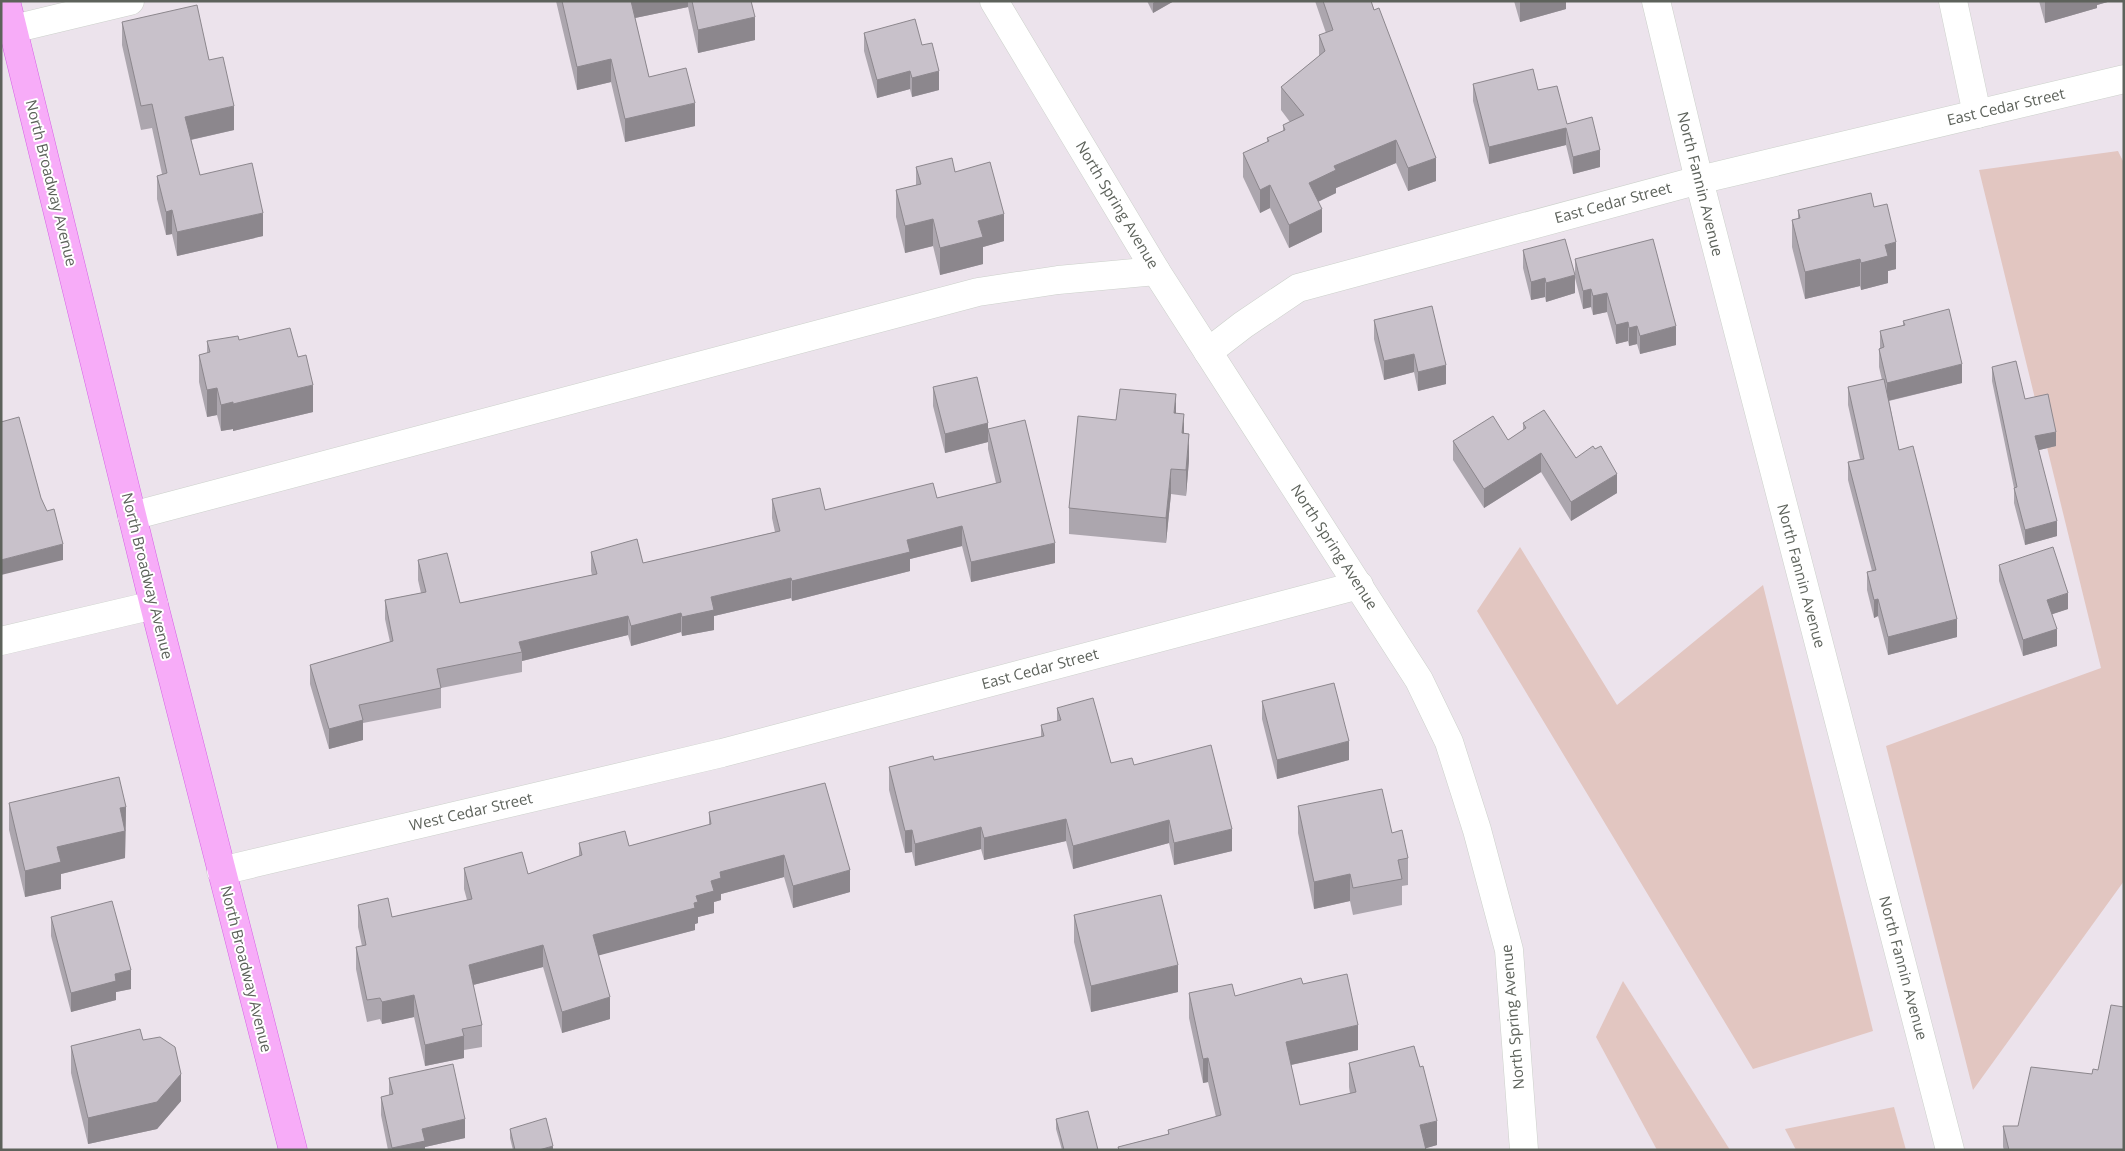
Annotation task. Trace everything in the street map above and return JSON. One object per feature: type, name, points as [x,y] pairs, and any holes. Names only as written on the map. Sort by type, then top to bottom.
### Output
[{"type":"main road","name":"North Broadway Avenue","points":[[6,1],[154,605],[293,1150]]},
{"type":"street","points":[[13,29],[130,1]]},
{"type":"street","name":"North Spring Avenue","points":[[994,1],[1156,271],[1359,585],[1423,689],[1449,742],[1477,830],[1509,950],[1524,1150]]},
{"type":"street","name":"North Fannin Avenue","points":[[1656,1],[1699,180],[1950,1150]]},
{"type":"street","points":[[1953,1],[1977,114]]},
{"type":"street","name":"East Cedar Street","points":[[1208,352],[1243,325],[1298,288],[1699,180],[2124,79]]},
{"type":"street","points":[[132,516],[978,292],[1058,280],[1156,271]]},
{"type":"street","name":"East Cedar Street","points":[[722,753],[1359,585]]},
{"type":"street","points":[[1,641],[154,605]]},
{"type":"street","name":"West Cedar Street","points":[[221,871],[722,753]]},
{"type":"shaded area","points":[[2118,151],[2124,163],[2124,881],[1973,1090],[1886,746],[2101,668],[1979,170]]},
{"type":"shaded area","points":[[1520,547],[1617,705],[1763,585],[1873,1031],[1753,1069],[1477,611]]},
{"type":"shaded area","points":[[1623,981],[1730,1150],[1657,1150],[1596,1037]]},
{"type":"shaded area","points":[[1894,1107],[1906,1150],[1796,1150],[1785,1129]]},
{"type":"building","points":[[562,1],[631,1],[649,77],[686,68],[695,103],[625,119],[611,59],[577,67]]},
{"type":"building","points":[[692,1],[751,1],[755,17],[698,30]]},
{"type":"building","points":[[1323,1],[1371,1],[1374,10],[1379,8],[1436,158],[1408,168],[1396,140],[1334,166],[1336,170],[1309,183],[1322,209],[1289,225],[1270,185],[1260,190],[1243,153],[1269,141],[1267,138],[1285,130],[1283,125],[1304,115],[1281,87],[1325,51],[1319,35],[1333,30]]},
{"type":"building","points":[[197,5],[209,60],[223,57],[234,106],[185,117],[200,175],[252,163],[263,213],[177,232],[172,210],[166,212],[157,176],[167,173],[152,104],[141,106],[122,22]]},
{"type":"building","points":[[915,19],[922,45],[932,43],[939,71],[912,78],[910,71],[877,80],[864,33]]},
{"type":"building","points":[[1533,69],[1538,90],[1557,86],[1567,124],[1592,117],[1600,150],[1573,157],[1566,128],[1489,147],[1473,84]]},
{"type":"building","points":[[952,158],[955,172],[990,162],[1004,214],[978,221],[983,237],[940,248],[933,219],[905,226],[896,190],[921,184],[916,167]]},
{"type":"building","points":[[1871,193],[1874,207],[1887,204],[1896,242],[1885,245],[1888,256],[1861,263],[1860,259],[1805,272],[1792,220],[1800,218],[1798,210]]},
{"type":"building","points":[[1565,239],[1575,275],[1546,283],[1545,278],[1531,282],[1523,250]]},
{"type":"building","points":[[1653,239],[1676,326],[1640,336],[1637,326],[1629,328],[1628,322],[1616,325],[1607,293],[1593,296],[1591,289],[1583,291],[1575,259]]},
{"type":"building","points":[[1432,306],[1446,365],[1418,372],[1414,354],[1384,361],[1374,320]]},
{"type":"building","points":[[1949,309],[1962,364],[1887,383],[1879,349],[1884,347],[1880,331],[1905,325],[1903,321]]},
{"type":"building","points":[[290,328],[298,357],[306,355],[313,385],[233,404],[233,402],[221,405],[217,388],[207,390],[199,355],[210,352],[207,341],[238,336],[239,340]]},
{"type":"building","points":[[2016,361],[2025,399],[2048,394],[2056,432],[2035,436],[2057,521],[2025,530],[2014,488],[2017,487],[1992,367]]},
{"type":"building","points":[[977,377],[988,423],[945,434],[933,387]]},
{"type":"building","points":[[1884,379],[1899,450],[1913,446],[1957,619],[1888,637],[1878,599],[1874,600],[1867,572],[1876,570],[1848,462],[1864,459],[1848,387]]},
{"type":"building","points":[[1120,389],[1176,394],[1174,413],[1184,414],[1182,433],[1189,434],[1186,470],[1171,469],[1166,518],[1069,508],[1078,416],[1116,420]]},
{"type":"building","points":[[1544,410],[1576,458],[1593,446],[1595,449],[1601,446],[1617,474],[1571,502],[1541,453],[1484,489],[1453,441],[1493,416],[1508,440],[1526,428],[1523,423]]},
{"type":"building","points":[[19,417],[41,498],[47,511],[54,509],[63,544],[1,560],[1,422]]},
{"type":"building","points":[[1025,420],[1055,543],[971,562],[962,526],[907,540],[910,552],[792,581],[791,578],[711,597],[714,610],[682,617],[681,613],[631,626],[628,616],[519,642],[522,652],[437,669],[441,688],[359,705],[363,720],[329,729],[310,665],[393,641],[385,600],[426,592],[418,560],[447,553],[460,603],[597,574],[591,552],[637,539],[643,563],[780,531],[772,499],[820,488],[825,510],[933,483],[937,498],[1001,482],[988,429]]},
{"type":"building","points":[[2053,547],[2068,593],[2047,600],[2057,629],[2023,640],[1999,565]]},
{"type":"building","points":[[1334,683],[1349,741],[1277,760],[1262,701]]},
{"type":"building","points":[[1093,698],[1111,763],[1132,758],[1134,765],[1211,745],[1232,829],[1174,843],[1169,820],[1073,846],[1066,819],[984,838],[981,827],[915,844],[912,830],[905,831],[889,767],[933,756],[934,760],[1044,736],[1041,725],[1061,720],[1057,708]]},
{"type":"building","points":[[119,777],[126,807],[120,808],[125,831],[57,847],[61,862],[25,871],[9,803]]},
{"type":"building","points":[[825,783],[850,870],[793,886],[784,855],[720,872],[721,878],[711,881],[714,891],[696,896],[698,902],[694,903],[695,908],[593,935],[610,997],[562,1012],[543,945],[469,965],[482,1025],[462,1029],[464,1036],[425,1045],[414,995],[382,1002],[380,998],[367,1000],[356,947],[366,945],[358,905],[388,898],[392,917],[472,899],[464,868],[522,852],[528,874],[582,855],[579,843],[625,831],[629,846],[711,824],[709,812]]},
{"type":"building","points":[[1382,789],[1392,833],[1402,830],[1408,858],[1398,860],[1402,879],[1353,888],[1350,874],[1314,882],[1298,806]]},
{"type":"building","points":[[1161,895],[1178,965],[1091,986],[1074,915]]},
{"type":"building","points":[[112,901],[131,970],[115,974],[116,981],[71,993],[51,917]]},
{"type":"building","points":[[1347,974],[1358,1025],[1286,1042],[1300,1105],[1356,1092],[1349,1063],[1414,1046],[1420,1067],[1423,1066],[1437,1121],[1420,1125],[1426,1150],[1119,1150],[1118,1147],[1169,1134],[1168,1130],[1221,1115],[1208,1058],[1203,1059],[1189,993],[1232,984],[1235,996],[1301,978],[1303,984]]},
{"type":"building","points":[[2111,1005],[2124,1007],[2124,1150],[2009,1150],[2003,1126],[2018,1126],[2031,1067],[2092,1074],[2093,1069],[2098,1070]]},
{"type":"building","points":[[140,1029],[143,1040],[160,1037],[175,1047],[181,1074],[157,1102],[88,1118],[71,1046]]},
{"type":"building","points":[[453,1064],[465,1119],[422,1129],[425,1141],[392,1148],[381,1097],[393,1094],[389,1078]]},
{"type":"building","points":[[1088,1111],[1098,1150],[1064,1150],[1056,1119]]},
{"type":"building","points":[[546,1118],[553,1146],[539,1150],[515,1150],[510,1129]]}]
